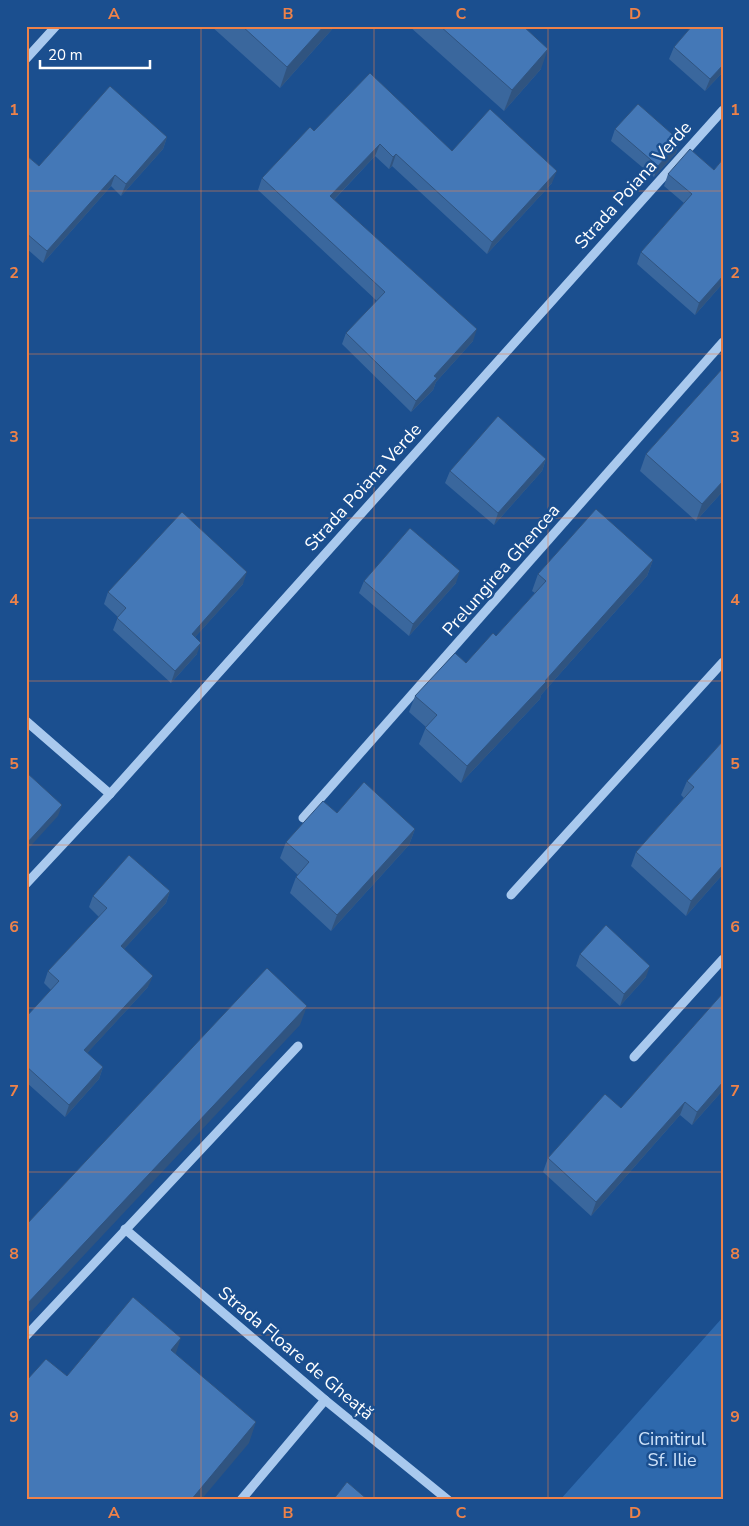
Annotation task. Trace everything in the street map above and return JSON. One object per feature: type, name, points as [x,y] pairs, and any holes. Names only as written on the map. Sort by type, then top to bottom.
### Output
[{"type":"street","points":[[26,59],[56,26]]},
{"type":"street","name":"Strada Poiana Verde","points":[[26,884],[110,794],[723,110]]},
{"type":"street","name":"Prelungirea Ghencea","points":[[303,818],[723,342]]},
{"type":"street","points":[[510,895],[723,662]]},
{"type":"street","points":[[26,720],[110,794]]},
{"type":"street","points":[[634,1057],[723,959]]},
{"type":"street","points":[[26,1336],[298,1046]]},
{"type":"street","name":"Strada Floare de Gheață","points":[[125,1229],[326,1400],[448,1500]]},
{"type":"street","points":[[241,1500],[326,1400]]},
{"type":"green space","name":"Cimitirul Sf. Ilie","points":[[723,1317],[723,1500],[560,1500]]},
{"type":"building","points":[[242,26],[324,26],[287,67]]},
{"type":"building","points":[[440,26],[523,26],[548,49],[512,90]]},
{"type":"building","points":[[692,26],[723,26],[723,65],[710,79],[674,47]]},
{"type":"building","points":[[370,73],[452,151],[490,109],[557,171],[492,242],[396,154],[393,157],[380,144],[330,196],[477,329],[434,376],[437,378],[416,401],[346,333],[385,292],[262,178],[310,127],[314,131]]},
{"type":"building","points":[[110,86],[167,137],[126,184],[115,175],[47,251],[26,233],[26,155],[39,166]]},
{"type":"building","points":[[638,104],[680,141],[658,166],[615,129]]},
{"type":"building","points":[[690,149],[714,170],[723,159],[723,276],[699,303],[641,252],[692,194],[668,174]]},
{"type":"building","points":[[723,368],[723,481],[702,504],[646,454]]},
{"type":"building","points":[[498,416],[546,459],[498,513],[450,471]]},
{"type":"building","points":[[596,509],[653,560],[546,682],[467,766],[425,728],[437,715],[415,696],[455,653],[466,663],[493,633],[496,636],[546,581],[538,574]]},
{"type":"building","points":[[182,512],[247,572],[192,634],[201,643],[175,671],[117,618],[126,608],[108,592]]},
{"type":"building","points":[[410,528],[460,571],[413,624],[364,581]]},
{"type":"building","points":[[723,741],[723,865],[691,901],[636,852],[694,787],[687,781]]},
{"type":"building","points":[[26,772],[62,805],[26,844]]},
{"type":"building","points":[[364,782],[415,829],[337,915],[296,877],[309,862],[286,842],[323,801],[337,813]]},
{"type":"building","points":[[129,855],[170,891],[121,946],[153,976],[84,1050],[103,1067],[69,1105],[26,1066],[26,1017],[59,981],[48,971],[107,908],[93,896]]},
{"type":"building","points":[[606,925],[650,966],[624,994],[580,954]]},
{"type":"building","points":[[267,968],[307,1006],[26,1305],[26,1225]]},
{"type":"building","points":[[723,993],[723,1082],[697,1112],[685,1102],[596,1202],[548,1158],[605,1094],[621,1108]]},
{"type":"building","points":[[133,1297],[181,1338],[171,1350],[256,1422],[191,1500],[26,1500],[26,1381],[46,1359],[67,1376]]},
{"type":"building","points":[[347,1482],[368,1500],[333,1500]]}]
